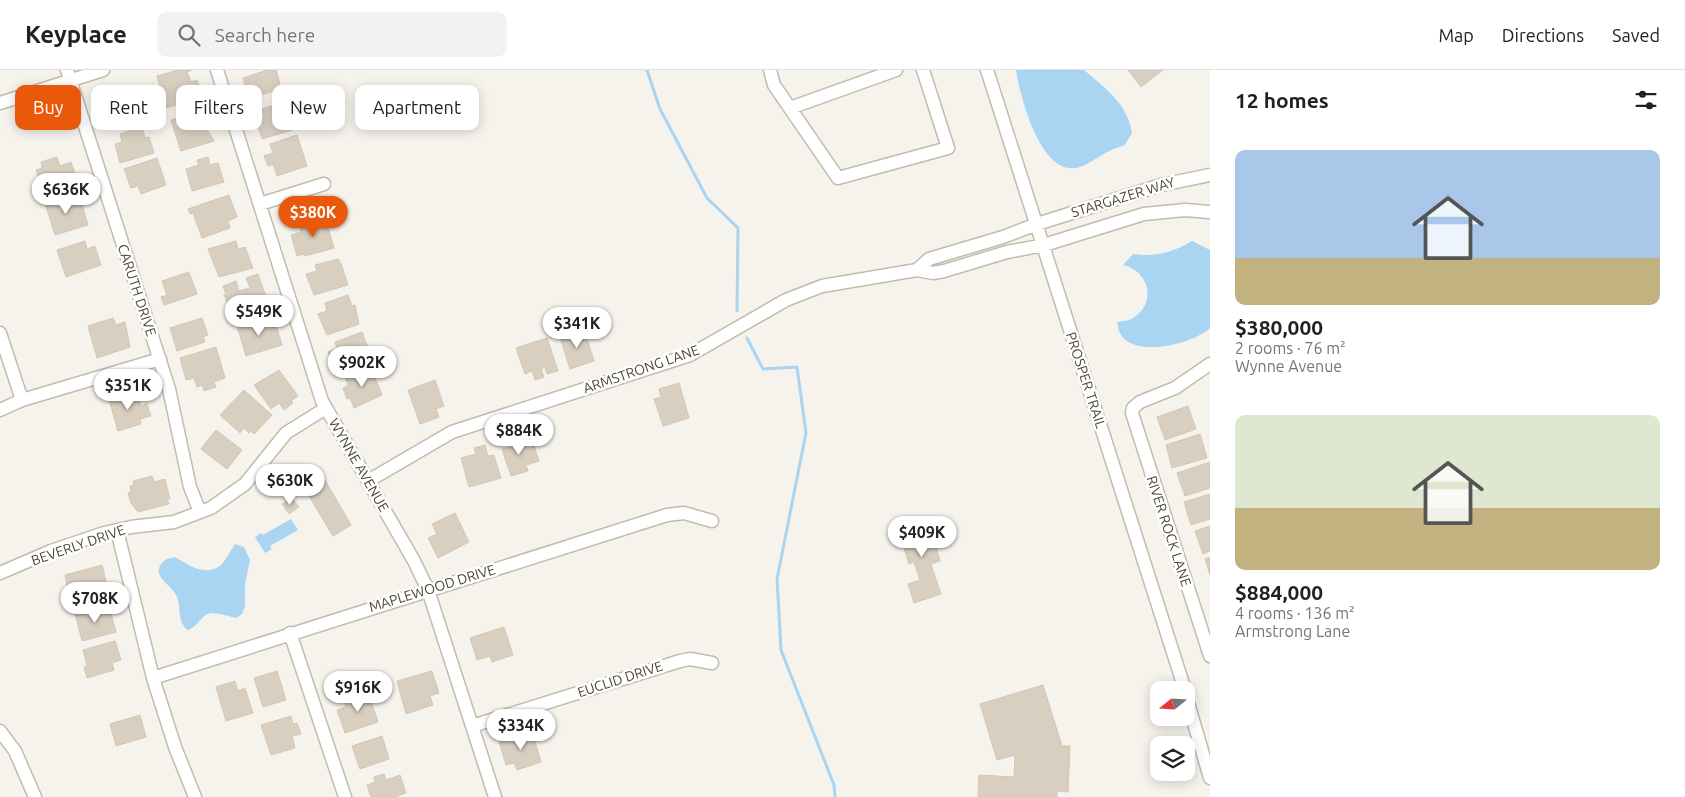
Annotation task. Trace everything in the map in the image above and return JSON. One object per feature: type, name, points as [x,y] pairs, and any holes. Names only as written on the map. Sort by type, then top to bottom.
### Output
[{"type":"street","points":[[0,103],[68,75],[103,70]]},
{"type":"street","name":"WYNNE AVENUE","points":[[217,70],[318,389],[326,408],[428,590],[495,797]]},
{"type":"street","points":[[770,70],[774,85],[838,178],[948,148],[927,71]]},
{"type":"street","points":[[790,108],[896,70]]},
{"type":"street","name":"PROSPER TRAIL","points":[[987,70],[1181,681]]},
{"type":"street","name":"CARUTH DRIVE","points":[[68,75],[160,359],[175,412],[190,487],[200,512]]},
{"type":"street","name":"STARGAZER WAY","points":[[1037,224],[1168,183],[1210,175]]},
{"type":"street","points":[[260,204],[324,184]]},
{"type":"street","name":"STARGAZER WAY","points":[[1044,245],[1144,214],[1185,210],[1210,212]]},
{"type":"street","name":"ARMSTRONG LANE","points":[[917,270],[929,260],[1003,237],[1037,224]]},
{"type":"street","name":"ARMSTRONG LANE","points":[[368,481],[462,428],[698,352],[786,300],[804,293],[832,284],[917,270],[934,273],[944,271],[1007,252],[1044,245]]},
{"type":"street","points":[[0,333],[22,400]]},
{"type":"street","points":[[0,410],[22,400],[160,359]]},
{"type":"street","name":"RIVER ROCK LANE","points":[[1210,364],[1167,392],[1135,406],[1133,419],[1210,656]]},
{"type":"street","name":"BEVERLY DRIVE","points":[[0,573],[51,551],[117,530],[174,522],[200,512],[235,492],[254,474],[286,433],[326,408]]},
{"type":"street","name":"MAPLEWOOD DRIVE","points":[[153,678],[676,512],[712,521]]},
{"type":"street","points":[[117,530],[153,678],[175,747],[195,797]]},
{"type":"street","points":[[290,633],[345,797]]},
{"type":"street","name":"EUCLID DRIVE","points":[[472,726],[680,661],[690,659],[712,663]]},
{"type":"street","points":[[1195,726],[1210,778]]},
{"type":"street","points":[[0,731],[15,750],[34,797]]},
{"type":"water","points":[[1016,70],[1084,70],[1114,97],[1126,113],[1132,133],[1124,146],[1110,151],[1082,166],[1076,168],[1063,167],[1052,159],[1034,131],[1027,114]]},
{"type":"water","points":[[1192,241],[1210,250],[1210,328],[1191,339],[1164,346],[1150,347],[1127,341],[1119,332],[1117,322],[1131,319],[1140,312],[1145,305],[1147,289],[1145,281],[1140,274],[1123,265],[1133,254],[1149,255],[1163,253],[1177,249]]},
{"type":"water","points":[[291,519],[298,530],[270,546],[272,549],[265,553],[255,537],[261,533],[263,535]]},
{"type":"water","points":[[235,544],[244,547],[250,560],[245,585],[245,606],[242,614],[236,618],[220,614],[207,614],[194,627],[187,630],[180,618],[177,597],[159,573],[161,564],[169,558],[175,557],[198,569],[210,570],[222,564]]},
{"type":"building","points":[[178,70],[192,70],[187,72],[191,82],[197,80],[199,85],[176,85],[176,105],[166,108],[166,85],[160,85],[157,76]]},
{"type":"building","points":[[267,70],[276,70],[280,84],[272,85],[272,92],[262,95],[262,85],[245,85],[243,78]]},
{"type":"building","points":[[1128,70],[1163,70],[1141,87]]},
{"type":"building","points":[[272,106],[272,130],[293,130],[262,139],[259,130],[262,130],[262,118],[264,117],[262,109]]},
{"type":"building","points":[[176,118],[176,130],[207,130],[214,141],[181,151],[171,120]]},
{"type":"building","points":[[133,130],[143,130],[145,138],[149,137],[154,153],[120,163],[115,144],[122,142],[120,134]]},
{"type":"building","points":[[297,135],[307,166],[277,176],[273,164],[268,166],[264,156],[273,153],[270,144]]},
{"type":"building","points":[[57,157],[60,166],[71,162],[78,182],[44,193],[36,170],[42,168],[41,162]]},
{"type":"building","points":[[208,157],[210,165],[218,163],[224,182],[192,191],[186,169],[199,165],[197,160]]},
{"type":"building","points":[[157,158],[166,185],[141,194],[138,186],[131,188],[124,169]]},
{"type":"building","points":[[229,195],[237,217],[228,221],[230,228],[202,238],[193,213],[190,214],[188,209]]},
{"type":"building","points":[[70,196],[72,204],[81,201],[88,225],[55,235],[45,203]]},
{"type":"building","points":[[325,217],[334,248],[305,256],[304,254],[297,256],[291,235],[301,232],[299,224]]},
{"type":"building","points":[[85,241],[87,249],[95,246],[101,265],[66,277],[57,250]]},
{"type":"building","points":[[236,241],[238,249],[245,247],[253,268],[219,277],[208,249]]},
{"type":"building","points":[[338,259],[348,285],[314,295],[306,274],[317,271],[315,265]]},
{"type":"building","points":[[189,272],[197,294],[164,305],[161,297],[167,295],[162,281]]},
{"type":"building","points":[[258,274],[270,308],[247,317],[246,313],[231,319],[227,309],[230,308],[224,295],[226,295],[223,286],[236,281],[239,291],[250,288],[246,278]]},
{"type":"building","points":[[348,295],[352,306],[355,305],[359,324],[327,335],[318,314],[327,311],[325,303]]},
{"type":"building","points":[[113,318],[116,325],[125,322],[130,347],[97,358],[88,326]]},
{"type":"building","points":[[202,318],[208,335],[203,337],[205,342],[177,351],[170,328]]},
{"type":"building","points":[[264,318],[266,325],[275,322],[282,345],[246,356],[237,326]]},
{"type":"building","points":[[584,329],[594,361],[570,369],[560,337]]},
{"type":"building","points":[[362,332],[372,359],[335,372],[328,352],[337,348],[335,342]]},
{"type":"building","points":[[547,338],[558,371],[547,374],[545,367],[541,369],[544,377],[535,380],[532,371],[525,374],[516,348]]},
{"type":"building","points":[[216,347],[225,378],[214,382],[216,387],[204,391],[202,385],[197,387],[194,378],[186,380],[180,358]]},
{"type":"building","points":[[368,369],[371,376],[374,375],[382,395],[354,408],[350,398],[347,399],[343,388],[348,386],[346,378]]},
{"type":"building","points":[[279,370],[298,396],[284,410],[279,403],[271,409],[254,385]]},
{"type":"building","points":[[435,380],[444,406],[436,409],[439,417],[420,424],[408,390]]},
{"type":"building","points":[[679,383],[689,418],[663,426],[654,399],[661,397],[659,389]]},
{"type":"building","points":[[244,390],[272,415],[254,434],[251,431],[249,433],[244,428],[240,433],[220,415]]},
{"type":"building","points":[[136,392],[141,406],[147,404],[151,416],[140,419],[141,424],[118,431],[109,400]]},
{"type":"building","points":[[1188,406],[1196,429],[1165,440],[1157,417]]},
{"type":"building","points":[[216,430],[242,450],[227,469],[201,449]]},
{"type":"building","points":[[1200,434],[1207,458],[1172,468],[1166,445]]},
{"type":"building","points":[[519,435],[520,440],[526,439],[529,448],[534,446],[539,461],[526,465],[528,471],[511,476],[502,449],[510,447],[508,439]]},
{"type":"building","points":[[485,445],[488,456],[494,455],[501,478],[469,487],[461,458],[476,454],[474,448]]},
{"type":"building","points":[[1210,462],[1210,488],[1185,496],[1177,473]]},
{"type":"building","points":[[322,475],[351,525],[333,536],[303,486]]},
{"type":"building","points":[[152,476],[154,482],[165,479],[170,499],[167,499],[169,504],[138,512],[131,503],[128,493],[131,492],[130,486],[134,485],[133,481]]},
{"type":"building","points":[[1210,494],[1210,519],[1191,525],[1184,502]]},
{"type":"building","points":[[292,498],[299,507],[289,514],[282,504]]},
{"type":"building","points":[[455,513],[469,542],[438,558],[428,538],[437,534],[432,524]]},
{"type":"building","points":[[927,517],[931,531],[934,530],[938,542],[935,543],[940,561],[931,564],[941,594],[914,603],[908,584],[920,580],[914,562],[909,564],[900,536],[905,535],[902,525]]},
{"type":"building","points":[[1210,526],[1210,551],[1203,554],[1195,531]]},
{"type":"building","points":[[1210,557],[1210,575],[1205,559]]},
{"type":"building","points":[[102,565],[107,586],[99,589],[100,594],[70,602],[65,575]]},
{"type":"building","points":[[96,607],[98,614],[110,610],[116,632],[82,641],[75,613]]},
{"type":"building","points":[[504,627],[513,655],[492,662],[490,656],[477,660],[470,638]]},
{"type":"building","points":[[115,641],[121,660],[112,663],[114,670],[87,678],[84,667],[87,666],[83,650]]},
{"type":"building","points":[[277,671],[286,700],[263,707],[254,678]]},
{"type":"building","points":[[432,671],[439,693],[430,696],[433,705],[406,714],[397,681]]},
{"type":"building","points":[[235,681],[238,691],[245,688],[253,713],[226,721],[216,687]]},
{"type":"building","points":[[1043,685],[1062,746],[1070,746],[1068,792],[1057,791],[1057,797],[978,797],[979,775],[1014,777],[1015,755],[997,760],[980,704]]},
{"type":"building","points":[[368,691],[378,722],[345,733],[337,710],[346,707],[344,699]]},
{"type":"building","points":[[140,715],[146,737],[116,746],[110,724]]},
{"type":"building","points":[[291,716],[293,724],[297,723],[301,734],[292,736],[295,748],[271,755],[261,725]]},
{"type":"building","points":[[532,731],[541,762],[517,770],[514,763],[506,765],[499,741]]},
{"type":"building","points":[[382,736],[389,759],[360,769],[352,746]]},
{"type":"building","points":[[384,774],[386,780],[400,775],[406,793],[395,797],[371,797],[367,785],[375,782],[374,777]]},
{"type":"waterway","points":[[647,70],[660,109],[707,198],[738,228],[737,311]]},
{"type":"waterway","points":[[747,338],[763,369],[797,367],[806,433],[777,579],[781,650],[834,785],[835,797]]}]
